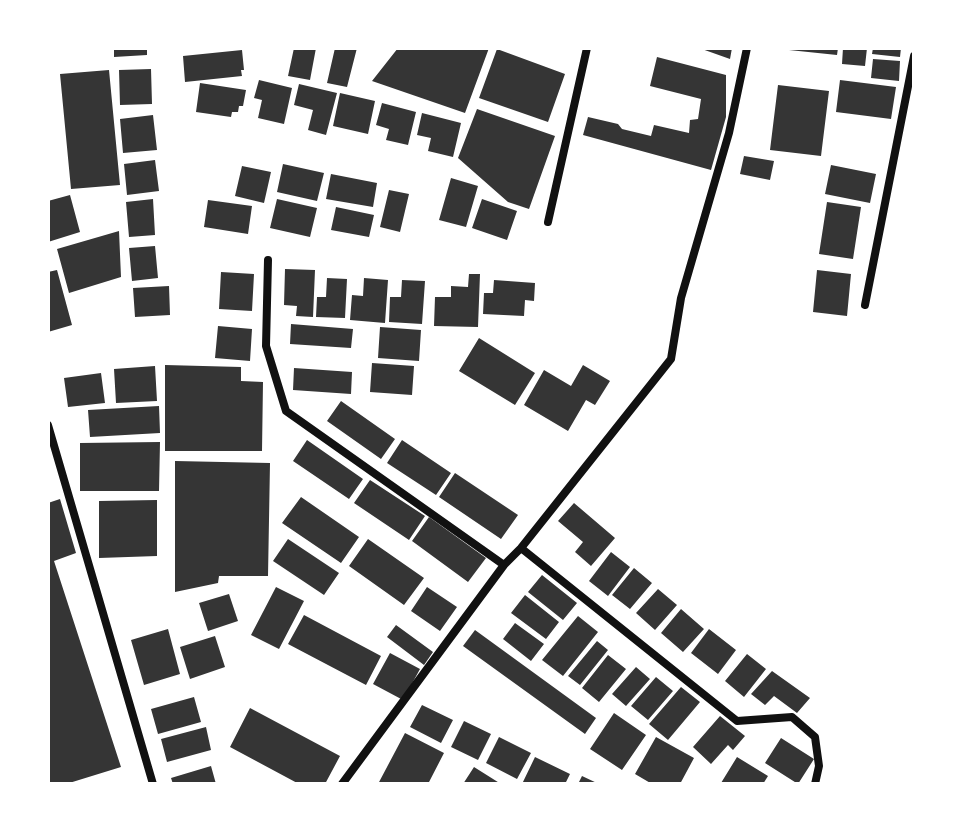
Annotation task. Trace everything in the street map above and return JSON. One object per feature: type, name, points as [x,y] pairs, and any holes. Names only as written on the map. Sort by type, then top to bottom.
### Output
[{"type":"street","points":[[548,222],[587,48]]},
{"type":"street","points":[[342,784],[504,565],[521,548],[671,359],[681,298],[729,133],[747,48]]},
{"type":"street","points":[[865,305],[914,56]]},
{"type":"street","points":[[268,260],[266,346],[286,411],[504,565]]},
{"type":"street","points":[[48,425],[153,784]]},
{"type":"street","points":[[521,548],[737,721],[792,717],[815,737],[819,766],[815,784]]},
{"type":"building","points":[[114,48],[147,48],[147,55],[114,57]]},
{"type":"building","points":[[294,48],[316,48],[310,80],[288,76]]},
{"type":"building","points":[[335,48],[357,48],[347,87],[327,83]]},
{"type":"building","points":[[398,48],[489,48],[465,113],[372,81]]},
{"type":"building","points":[[699,48],[732,48],[730,59]]},
{"type":"building","points":[[789,48],[838,48],[837,55]]},
{"type":"building","points":[[843,48],[867,48],[865,66],[842,64]]},
{"type":"building","points":[[873,48],[901,48],[900,57],[872,54]]},
{"type":"building","points":[[497,49],[565,74],[548,122],[479,98]]},
{"type":"building","points":[[242,50],[242,76],[185,82],[183,56]]},
{"type":"building","points":[[657,57],[726,75],[726,117],[711,170],[583,135],[588,117],[651,136],[654,125],[689,133],[690,120],[698,119],[701,99],[650,86]]},
{"type":"building","points":[[873,59],[900,61],[899,81],[871,78]]},
{"type":"building","points":[[151,69],[152,104],[120,105],[119,70]]},
{"type":"building","points":[[109,70],[120,185],[71,189],[60,74]]},
{"type":"building","points":[[259,80],[292,88],[284,124],[258,118],[262,100],[254,98]]},
{"type":"building","points":[[840,80],[896,87],[891,119],[836,112]]},
{"type":"building","points":[[200,83],[246,90],[243,106],[239,106],[238,112],[232,112],[231,117],[196,112]]},
{"type":"building","points":[[299,84],[337,93],[326,135],[308,130],[313,110],[294,105]]},
{"type":"building","points":[[778,85],[829,91],[821,156],[770,150]]},
{"type":"building","points":[[340,93],[375,101],[368,134],[333,126]]},
{"type":"building","points":[[382,103],[416,112],[408,145],[386,140],[389,129],[376,125]]},
{"type":"building","points":[[477,109],[555,136],[529,209],[508,202],[458,158]]},
{"type":"building","points":[[422,113],[461,123],[453,157],[428,151],[431,138],[417,135]]},
{"type":"building","points":[[153,115],[157,150],[123,153],[120,119]]},
{"type":"building","points":[[744,156],[774,161],[770,180],[740,174]]},
{"type":"building","points":[[155,160],[159,191],[127,195],[124,164]]},
{"type":"building","points":[[283,164],[324,173],[317,201],[277,192]]},
{"type":"building","points":[[831,165],[876,174],[870,203],[825,194]]},
{"type":"building","points":[[242,166],[271,172],[264,203],[235,196]]},
{"type":"building","points":[[331,174],[377,183],[373,207],[326,199]]},
{"type":"building","points":[[451,178],[478,186],[466,227],[439,220]]},
{"type":"building","points":[[389,190],[409,194],[400,232],[380,227]]},
{"type":"building","points":[[70,195],[80,232],[48,242],[48,201]]},
{"type":"building","points":[[153,199],[155,235],[129,237],[126,202]]},
{"type":"building","points":[[277,199],[317,208],[310,237],[270,228]]},
{"type":"building","points":[[482,199],[517,211],[507,240],[472,228]]},
{"type":"building","points":[[208,200],[252,206],[248,234],[204,227]]},
{"type":"building","points":[[827,202],[861,207],[853,259],[819,254]]},
{"type":"building","points":[[336,207],[374,215],[369,237],[331,230]]},
{"type":"building","points":[[119,231],[121,277],[69,293],[57,249]]},
{"type":"building","points":[[155,246],[158,278],[132,281],[129,248]]},
{"type":"building","points":[[285,269],[315,270],[313,317],[296,316],[297,306],[284,305]]},
{"type":"building","points":[[57,270],[72,325],[48,332],[48,272]]},
{"type":"building","points":[[817,270],[851,274],[847,316],[813,312]]},
{"type":"building","points":[[221,272],[254,274],[252,311],[219,309]]},
{"type":"building","points":[[469,274],[480,274],[478,327],[434,326],[435,297],[451,297],[451,286],[468,287]]},
{"type":"building","points":[[327,278],[347,279],[345,318],[316,317],[317,297],[326,297]]},
{"type":"building","points":[[364,278],[388,280],[385,323],[350,320],[352,295],[363,296]]},
{"type":"building","points":[[402,280],[425,281],[422,324],[389,322],[390,297],[401,297]]},
{"type":"building","points":[[494,280],[535,283],[534,301],[525,300],[524,316],[483,314],[484,293],[493,293]]},
{"type":"building","points":[[169,286],[170,315],[135,317],[133,288]]},
{"type":"building","points":[[291,324],[353,329],[351,348],[290,344]]},
{"type":"building","points":[[218,326],[252,329],[250,361],[215,358]]},
{"type":"building","points":[[380,327],[421,330],[419,361],[378,358]]},
{"type":"building","points":[[479,338],[535,373],[515,405],[459,371]]},
{"type":"building","points":[[372,363],[414,366],[412,395],[370,392]]},
{"type":"building","points":[[165,365],[241,367],[241,381],[263,382],[262,451],[165,451]]},
{"type":"building","points":[[583,365],[610,381],[595,405],[586,400],[568,431],[524,405],[544,370],[571,386]]},
{"type":"building","points":[[155,366],[157,401],[116,403],[114,369]]},
{"type":"building","points":[[294,368],[352,372],[351,394],[293,390]]},
{"type":"building","points":[[101,373],[105,403],[68,407],[64,378]]},
{"type":"building","points":[[341,401],[395,439],[381,459],[327,421]]},
{"type":"building","points":[[159,406],[160,433],[90,437],[88,410]]},
{"type":"building","points":[[307,440],[363,479],[349,499],[293,461]]},
{"type":"building","points":[[402,440],[451,473],[436,495],[387,463]]},
{"type":"building","points":[[160,442],[159,491],[80,491],[80,443]]},
{"type":"building","points":[[175,461],[270,463],[268,576],[219,576],[218,583],[175,592]]},
{"type":"building","points":[[455,473],[518,515],[501,539],[439,497]]},
{"type":"building","points":[[370,480],[425,516],[409,540],[354,503]]},
{"type":"building","points":[[301,497],[359,537],[341,563],[282,523]]},
{"type":"building","points":[[60,499],[76,553],[54,561],[121,767],[66,784],[48,784],[48,503]]},
{"type":"building","points":[[157,500],[157,556],[99,558],[99,501]]},
{"type":"building","points":[[574,503],[615,538],[591,566],[575,552],[583,542],[558,521]]},
{"type":"building","points":[[429,517],[486,558],[468,582],[412,541]]},
{"type":"building","points":[[288,539],[339,573],[324,595],[273,561]]},
{"type":"building","points":[[368,539],[424,578],[404,605],[349,566]]},
{"type":"building","points":[[611,552],[630,567],[608,596],[589,581]]},
{"type":"building","points":[[634,568],[652,583],[630,609],[612,595]]},
{"type":"building","points":[[542,575],[577,603],[563,620],[528,592]]},
{"type":"building","points":[[276,587],[304,601],[279,649],[251,635]]},
{"type":"building","points":[[427,587],[457,607],[440,631],[411,611]]},
{"type":"building","points":[[658,589],[677,605],[655,630],[636,613]]},
{"type":"building","points":[[229,594],[238,621],[208,631],[199,603]]},
{"type":"building","points":[[525,595],[559,622],[546,639],[511,613]]},
{"type":"building","points":[[681,609],[704,629],[683,652],[661,633]]},
{"type":"building","points":[[304,615],[381,656],[366,685],[288,644]]},
{"type":"building","points":[[578,616],[598,632],[563,676],[542,660]]},
{"type":"building","points":[[515,623],[544,644],[531,661],[503,639]]},
{"type":"building","points":[[396,625],[433,652],[424,665],[387,637]]},
{"type":"building","points":[[168,629],[180,674],[144,685],[131,640]]},
{"type":"building","points":[[709,629],[736,650],[718,674],[691,653]]},
{"type":"building","points":[[475,630],[596,718],[585,734],[463,646]]},
{"type":"building","points":[[215,636],[225,667],[190,679],[180,647]]},
{"type":"building","points":[[597,641],[608,650],[580,685],[568,676]]},
{"type":"building","points":[[390,653],[420,669],[403,700],[373,684]]},
{"type":"building","points":[[747,654],[766,669],[744,697],[725,681]]},
{"type":"building","points":[[608,655],[626,669],[599,702],[582,688]]},
{"type":"building","points":[[636,667],[650,679],[626,706],[612,694]]},
{"type":"building","points":[[772,671],[810,698],[797,713],[774,696],[765,705],[751,694]]},
{"type":"building","points":[[656,677],[673,691],[648,720],[631,706]]},
{"type":"building","points":[[681,687],[700,702],[668,740],[649,724]]},
{"type":"building","points":[[194,697],[201,722],[158,734],[151,709]]},
{"type":"building","points":[[422,705],[453,720],[441,743],[410,727]]},
{"type":"building","points":[[250,708],[340,756],[325,784],[299,784],[230,747]]},
{"type":"building","points":[[614,713],[646,735],[622,770],[590,749]]},
{"type":"building","points":[[720,716],[745,736],[733,750],[728,745],[711,764],[693,747]]},
{"type":"building","points":[[464,721],[491,734],[478,760],[451,747]]},
{"type":"building","points":[[206,727],[211,750],[167,762],[161,739]]},
{"type":"building","points":[[405,733],[444,753],[428,784],[378,784]]},
{"type":"building","points":[[499,737],[531,753],[517,779],[486,763]]},
{"type":"building","points":[[656,737],[694,758],[680,784],[652,784],[635,774]]},
{"type":"building","points":[[781,738],[814,759],[798,784],[765,763]]},
{"type":"building","points":[[535,757],[570,774],[565,784],[522,784]]},
{"type":"building","points":[[737,757],[768,776],[763,784],[721,783]]},
{"type":"building","points":[[211,766],[216,784],[173,784],[171,778]]},
{"type":"building","points":[[474,767],[501,784],[463,784]]},
{"type":"building","points":[[582,776],[599,784],[578,784]]}]
